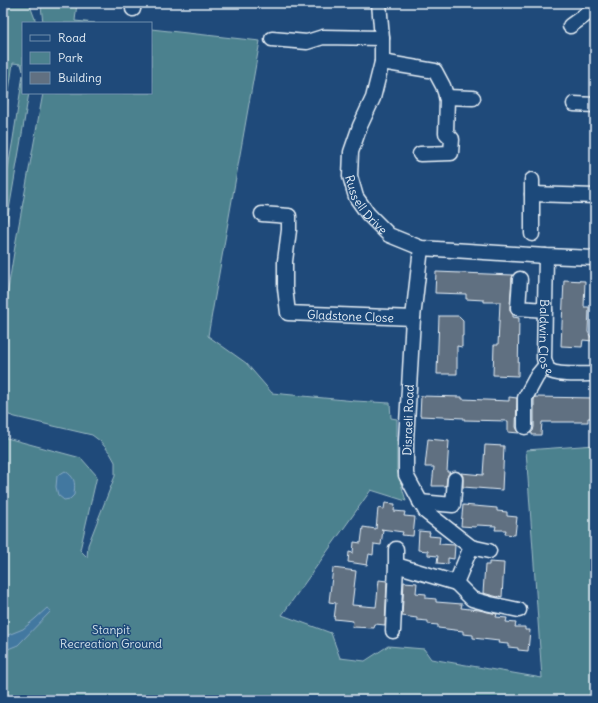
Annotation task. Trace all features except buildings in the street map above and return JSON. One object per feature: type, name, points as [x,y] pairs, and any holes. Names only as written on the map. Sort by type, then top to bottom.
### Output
[{"type":"street","name":"Russell Drive","points":[[379,3],[382,38],[382,62],[373,98],[360,126],[351,152],[350,176],[356,197],[368,214],[389,236],[421,248],[595,258]]},
{"type":"street","points":[[570,26],[595,8]]},
{"type":"street","points":[[272,39],[307,42],[323,37],[382,38]]},
{"type":"street","points":[[382,62],[435,71],[443,86],[446,97],[446,133],[452,139],[451,153],[420,154]]},
{"type":"street","points":[[446,97],[473,98]]},
{"type":"street","points":[[574,104],[595,105]]},
{"type":"street","points":[[532,180],[538,195],[532,234]]},
{"type":"street","points":[[538,195],[595,196]]},
{"type":"street","name":"Gladstone Close","points":[[262,214],[289,216],[289,230],[285,261],[285,288],[288,313],[413,318]]},
{"type":"street","name":"Disraeli Road","points":[[421,248],[413,318],[406,441],[406,475],[426,512],[471,547],[489,551]]},
{"type":"street","name":"Baldwin Close","points":[[546,256],[544,358],[546,365],[550,371],[558,374],[595,374]]},
{"type":"street","points":[[520,279],[518,308],[545,310]]},
{"type":"street","points":[[525,427],[525,398],[537,376],[546,365]]},
{"type":"street","points":[[420,502],[453,505],[456,479]]},
{"type":"street","points":[[456,583],[471,547]]},
{"type":"street","points":[[393,631],[396,549]]},
{"type":"street","points":[[396,565],[456,583],[472,599],[519,610]]},
{"type":"green space","points":[[3,3],[29,3],[35,22],[22,22],[22,68],[21,64],[13,63],[3,132]]},
{"type":"green space","points":[[39,3],[77,3],[75,21],[85,22],[43,22],[41,6]]},
{"type":"green space","name":"Stanpit Recreation Ground","points":[[152,29],[260,41],[208,336],[246,363],[272,393],[390,403],[391,418],[397,419],[397,470],[406,501],[371,490],[282,615],[331,633],[340,658],[365,661],[388,646],[424,649],[431,659],[542,678],[526,450],[595,445],[595,700],[3,700],[3,437],[81,458],[97,476],[80,550],[87,557],[88,545],[115,476],[115,462],[110,453],[100,441],[92,435],[3,413],[3,321],[43,94],[152,94]]},
{"type":"green space","points":[[22,81],[22,94],[29,94],[3,245],[3,197]]},
{"type":"water","points":[[65,471],[73,479],[75,487],[74,495],[70,499],[64,500],[58,495],[56,487],[57,476]]},
{"type":"water","points":[[47,608],[51,611],[18,645],[3,651],[3,637],[23,629]]}]
